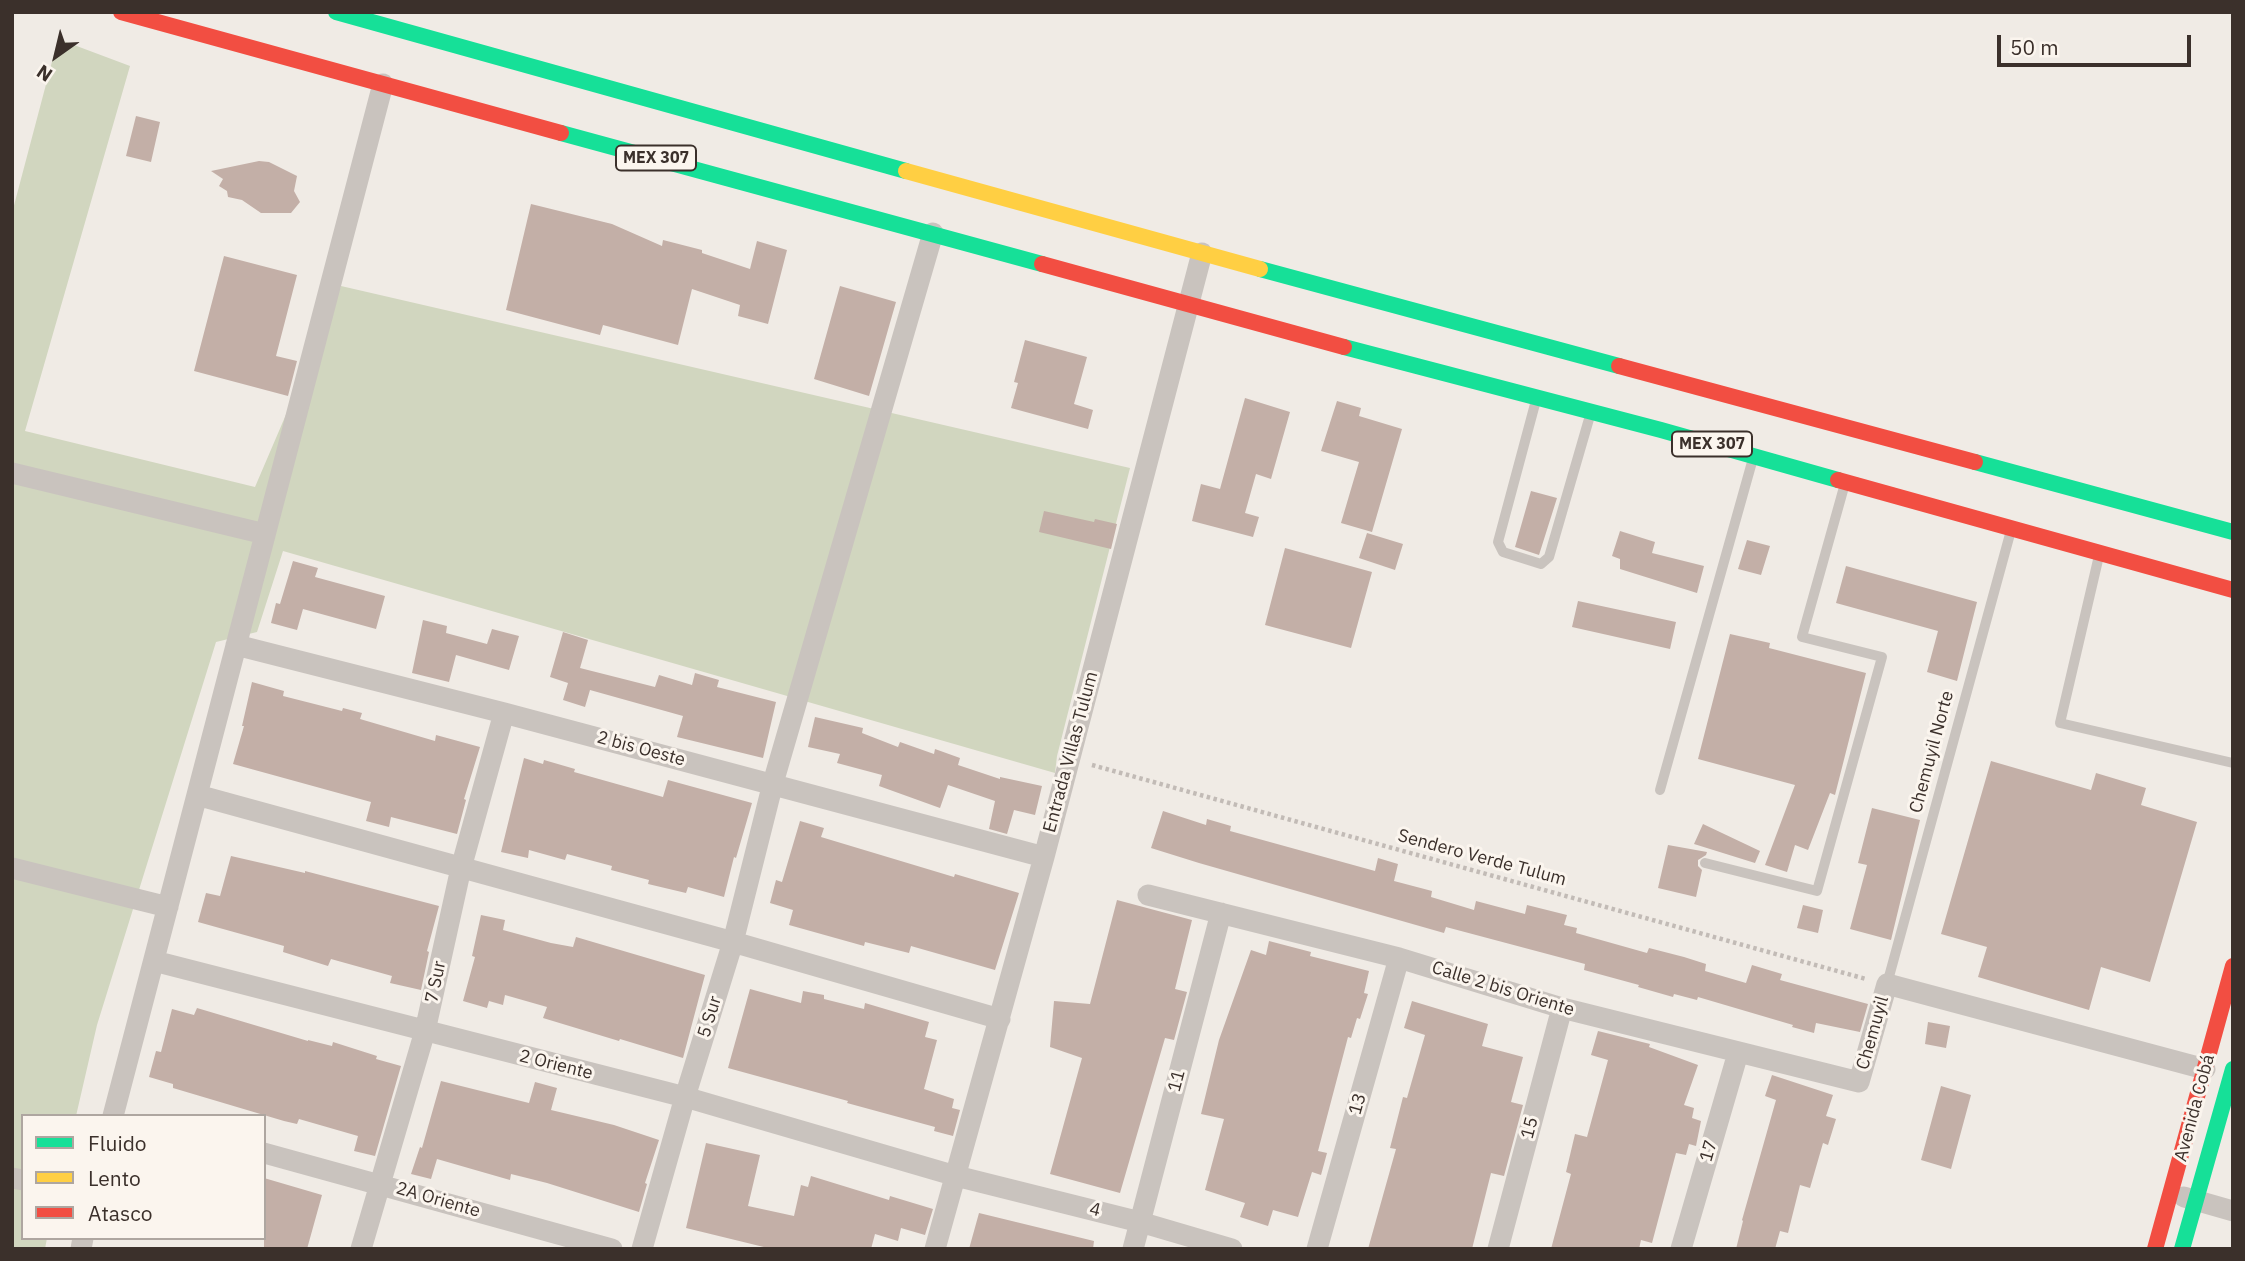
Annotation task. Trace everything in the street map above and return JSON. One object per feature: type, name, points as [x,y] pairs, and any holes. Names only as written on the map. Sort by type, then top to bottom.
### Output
[{"type":"main road","name":"MEX 307","points":[[121,12],[1591,413],[1662,424],[1753,456],[2233,590]]},
{"type":"main road","points":[[336,12],[1672,386],[2233,531]]},
{"type":"main road","points":[[2211,584],[2233,600]]},
{"type":"main road","name":"Avenida Cobá","points":[[2155,1249],[2233,966]]},
{"type":"main road","name":"Avenida Cobá","points":[[2182,1249],[2233,1069]]},
{"type":"street","points":[[116,1114],[383,84]]},
{"type":"street","name":"5 Sur","points":[[642,1249],[733,942],[773,783],[933,233]]},
{"type":"street","name":"Entrada Villas Tulum","points":[[935,1249],[1044,857],[1202,253]]},
{"type":"street","points":[[12,473],[265,534]]},
{"type":"street","name":"2 bis Oeste","points":[[236,645],[773,783],[1044,857]]},
{"type":"street","name":"7 Sur","points":[[361,1249],[425,1031],[461,868],[504,713]]},
{"type":"street","points":[[197,795],[733,942],[1000,1019]]},
{"type":"street","points":[[12,868],[168,907]]},
{"type":"street","name":"Calle 2 bis Oriente","points":[[1148,894],[1399,958],[1562,1008],[1859,1082]]},
{"type":"street","name":"11","points":[[1133,1249],[1221,913]]},
{"type":"street","name":"13","points":[[1317,1249],[1399,958]]},
{"type":"street","name":"2 Oriente","points":[[154,961],[685,1097],[956,1176]]},
{"type":"street","points":[[1888,984],[2205,1069]]},
{"type":"street","name":"Chemuyil","points":[[1859,1082],[1888,984]]},
{"type":"street","name":"15","points":[[1497,1249],[1562,1008]]},
{"type":"street","name":"17","points":[[1681,1249],[1738,1053]]},
{"type":"street","name":"2A Oriente","points":[[266,1154],[612,1249]]},
{"type":"street","name":"4","points":[[956,1176],[1140,1222],[1232,1249]]},
{"type":"street","points":[[2171,1194],[2233,1211]]},
{"type":"lane","points":[[1537,398],[1498,542],[1503,552],[1541,564],[1549,557],[1591,413]]},
{"type":"lane","points":[[1660,790],[1753,456]]},
{"type":"lane","points":[[1705,863],[1817,891],[1882,657],[1802,636],[1845,481]]},
{"type":"lane","name":"Chemuyil Norte","points":[[1888,984],[2011,528]]},
{"type":"lane","points":[[2099,554],[2060,723],[2233,763]]},
{"type":"path","name":"Sendero Verde Tulum","points":[[1069,759],[1888,984]]},
{"type":"green space","points":[[58,39],[130,66],[25,431],[255,487],[341,286],[1130,468],[1057,756],[1055,773],[283,551],[257,632],[216,642],[97,1025],[76,1114],[21,1114],[21,1240],[47,1240],[45,1249],[12,1249],[12,213]]},
{"type":"building","points":[[136,116],[160,122],[151,162],[126,156]]},
{"type":"building","points":[[259,161],[269,162],[297,176],[294,191],[300,202],[291,213],[261,213],[242,200],[228,197],[227,191],[219,186],[223,179],[211,171]]},
{"type":"building","points":[[531,204],[612,224],[662,246],[663,240],[702,250],[702,253],[750,269],[757,241],[787,250],[768,324],[738,316],[740,305],[692,289],[678,345],[603,325],[600,335],[506,310]]},
{"type":"building","points":[[224,256],[297,275],[276,356],[297,361],[288,396],[194,371]]},
{"type":"building","points":[[840,286],[896,302],[869,396],[814,379]]},
{"type":"building","points":[[1025,340],[1087,357],[1074,404],[1093,410],[1088,429],[1011,408],[1018,383],[1014,382]]},
{"type":"building","points":[[1245,398],[1290,412],[1271,479],[1256,474],[1245,513],[1259,517],[1253,537],[1192,521],[1201,484],[1220,489]]},
{"type":"building","points":[[1337,401],[1361,408],[1359,416],[1402,429],[1372,532],[1341,523],[1359,462],[1321,451]]},
{"type":"building","points":[[1531,491],[1557,498],[1539,555],[1515,547]]},
{"type":"building","points":[[1044,511],[1117,524],[1111,549],[1039,532]]},
{"type":"building","points":[[1620,531],[1655,542],[1652,553],[1704,566],[1697,593],[1620,569],[1620,559],[1612,556]]},
{"type":"building","points":[[1367,533],[1403,544],[1395,570],[1359,558]]},
{"type":"building","points":[[1747,540],[1770,546],[1761,575],[1738,569]]},
{"type":"building","points":[[1285,548],[1372,572],[1351,648],[1265,625]]},
{"type":"building","points":[[293,561],[318,568],[315,577],[385,596],[376,629],[303,609],[297,630],[271,623],[276,603],[280,604]]},
{"type":"building","points":[[1846,566],[1977,602],[1957,681],[1927,672],[1938,631],[1836,603]]},
{"type":"building","points":[[1578,601],[1676,622],[1670,649],[1572,627]]},
{"type":"building","points":[[423,620],[447,626],[446,633],[487,644],[492,629],[519,636],[509,670],[456,655],[449,682],[412,673]]},
{"type":"building","points":[[563,632],[588,640],[580,668],[655,687],[659,675],[692,685],[695,673],[719,680],[717,687],[776,702],[763,758],[677,737],[683,716],[590,690],[585,707],[563,700],[568,683],[550,677]]},
{"type":"building","points":[[1730,634],[1770,643],[1769,648],[1866,673],[1835,795],[1830,793],[1808,850],[1795,845],[1787,872],[1765,865],[1795,785],[1698,759]]},
{"type":"building","points":[[252,682],[284,691],[283,696],[342,711],[343,708],[362,713],[360,719],[435,741],[436,735],[480,747],[464,799],[466,800],[457,834],[391,817],[389,827],[366,821],[371,802],[233,764],[244,726]]},
{"type":"building","points":[[815,717],[863,728],[862,733],[898,747],[900,742],[934,754],[935,749],[960,758],[958,765],[1000,779],[1042,786],[1035,815],[1014,810],[1007,834],[989,829],[995,801],[948,785],[940,808],[879,786],[882,775],[837,763],[840,754],[808,747]]},
{"type":"building","points":[[524,758],[543,764],[544,760],[575,769],[574,772],[663,797],[668,780],[752,803],[724,897],[688,887],[686,893],[648,884],[649,880],[611,870],[612,866],[567,854],[565,860],[529,850],[528,858],[501,852]]},
{"type":"building","points":[[1991,761],[2091,790],[2096,773],[2146,788],[2141,805],[2197,822],[2150,982],[2101,967],[2089,1010],[1978,977],[1987,947],[1941,934]]},
{"type":"building","points":[[1872,808],[1920,820],[1891,940],[1850,929],[1867,865],[1858,863]]},
{"type":"building","points":[[1163,811],[1206,825],[1207,819],[1231,826],[1230,831],[1375,871],[1378,858],[1398,864],[1394,881],[1432,891],[1431,897],[1474,910],[1476,901],[1525,914],[1527,905],[1567,915],[1564,925],[1577,928],[1576,933],[1647,953],[1649,948],[1684,957],[1706,964],[1705,971],[1746,983],[1752,965],[1782,974],[1780,980],[1868,1004],[1860,1032],[1816,1023],[1814,1033],[1698,997],[1697,1000],[1674,994],[1673,997],[1584,970],[1585,964],[1446,927],[1444,933],[1151,848]]},
{"type":"building","points":[[800,821],[824,828],[821,837],[954,877],[955,874],[1019,893],[995,970],[911,946],[909,953],[865,942],[864,946],[789,925],[793,910],[770,903],[776,880],[782,882]]},
{"type":"building","points":[[1703,824],[1760,851],[1755,863],[1694,844]]},
{"type":"building","points":[[1668,845],[1707,852],[1698,860],[1698,866],[1702,870],[1696,897],[1658,888]]},
{"type":"building","points":[[231,856],[305,871],[439,906],[427,951],[429,952],[421,990],[390,983],[392,976],[331,959],[328,966],[283,952],[284,946],[198,922],[206,893],[220,896]]},
{"type":"building","points":[[1117,900],[1192,920],[1175,989],[1187,992],[1174,1040],[1165,1038],[1120,1193],[1050,1174],[1082,1058],[1050,1047],[1054,1001],[1090,1004]]},
{"type":"building","points":[[1803,905],[1823,910],[1818,933],[1797,928]]},
{"type":"building","points":[[481,915],[505,920],[503,930],[551,943],[573,947],[576,937],[705,975],[683,1058],[543,1018],[547,1007],[505,995],[503,1005],[489,1001],[487,1008],[463,1001],[475,957],[472,956]]},
{"type":"building","points":[[1269,941],[1311,952],[1310,956],[1369,971],[1364,993],[1368,994],[1360,1019],[1357,1018],[1351,1038],[1348,1037],[1318,1151],[1327,1153],[1321,1175],[1312,1172],[1298,1217],[1273,1210],[1268,1226],[1240,1217],[1245,1203],[1205,1190],[1224,1119],[1201,1114],[1219,1040],[1251,950],[1266,955]]},
{"type":"building","points":[[750,989],[801,1003],[803,991],[824,995],[824,999],[864,1009],[865,1003],[929,1022],[925,1037],[937,1040],[924,1089],[954,1099],[952,1108],[960,1110],[953,1136],[934,1131],[935,1127],[728,1068]]},
{"type":"building","points":[[1412,1001],[1488,1024],[1482,1046],[1523,1057],[1511,1102],[1523,1105],[1504,1176],[1491,1173],[1472,1249],[1368,1249],[1396,1149],[1390,1148],[1403,1097],[1407,1098],[1425,1035],[1404,1028]]},
{"type":"building","points":[[197,1008],[308,1041],[332,1046],[333,1042],[401,1066],[375,1156],[354,1151],[358,1136],[299,1119],[297,1124],[284,1121],[173,1088],[173,1084],[149,1077],[156,1051],[161,1052],[172,1009],[194,1015]]},
{"type":"building","points":[[1928,1022],[1950,1026],[1946,1048],[1925,1044]]},
{"type":"building","points":[[1598,1031],[1650,1044],[1649,1047],[1698,1065],[1684,1105],[1694,1108],[1692,1118],[1701,1121],[1696,1146],[1689,1144],[1686,1155],[1676,1153],[1652,1243],[1641,1240],[1639,1249],[1551,1249],[1571,1174],[1566,1172],[1575,1134],[1587,1137],[1608,1060],[1591,1055]]},
{"type":"building","points":[[1772,1075],[1833,1095],[1826,1116],[1836,1119],[1828,1145],[1823,1143],[1810,1188],[1800,1185],[1788,1233],[1780,1231],[1775,1249],[1736,1249],[1776,1100],[1765,1096]]},
{"type":"building","points":[[441,1081],[529,1103],[535,1082],[557,1088],[551,1110],[614,1125],[659,1140],[639,1212],[547,1183],[511,1174],[510,1180],[437,1159],[431,1179],[411,1174],[420,1147],[422,1148]]},
{"type":"building","points":[[1941,1086],[1971,1095],[1951,1169],[1921,1160]]},
{"type":"building","points":[[706,1143],[760,1155],[748,1206],[794,1216],[801,1185],[808,1187],[811,1176],[889,1200],[890,1196],[933,1209],[925,1235],[901,1228],[898,1241],[875,1234],[871,1249],[772,1249],[686,1228]]},
{"type":"building","points":[[266,1179],[322,1195],[307,1249],[264,1249]]},
{"type":"building","points":[[979,1213],[1094,1241],[1093,1249],[969,1249]]},
{"type":"traffic: fast","points":[[336,12],[906,171]]},
{"type":"traffic: fast","points":[[561,133],[1042,264]]},
{"type":"traffic: fast","points":[[1260,269],[1619,366]]},
{"type":"traffic: fast","points":[[1344,347],[1661,430],[1838,480]]},
{"type":"traffic: fast","points":[[1975,462],[2233,532]]},
{"type":"traffic: fast","points":[[2182,1249],[2233,1069]]},
{"type":"traffic: slow","points":[[906,171],[1260,269]]},
{"type":"traffic: jam","points":[[121,12],[561,133]]},
{"type":"traffic: jam","points":[[1042,264],[1344,347]]},
{"type":"traffic: jam","points":[[1619,366],[1975,462]]},
{"type":"traffic: jam","points":[[1838,480],[2233,590]]},
{"type":"traffic: jam","points":[[2155,1249],[2233,966]]}]
